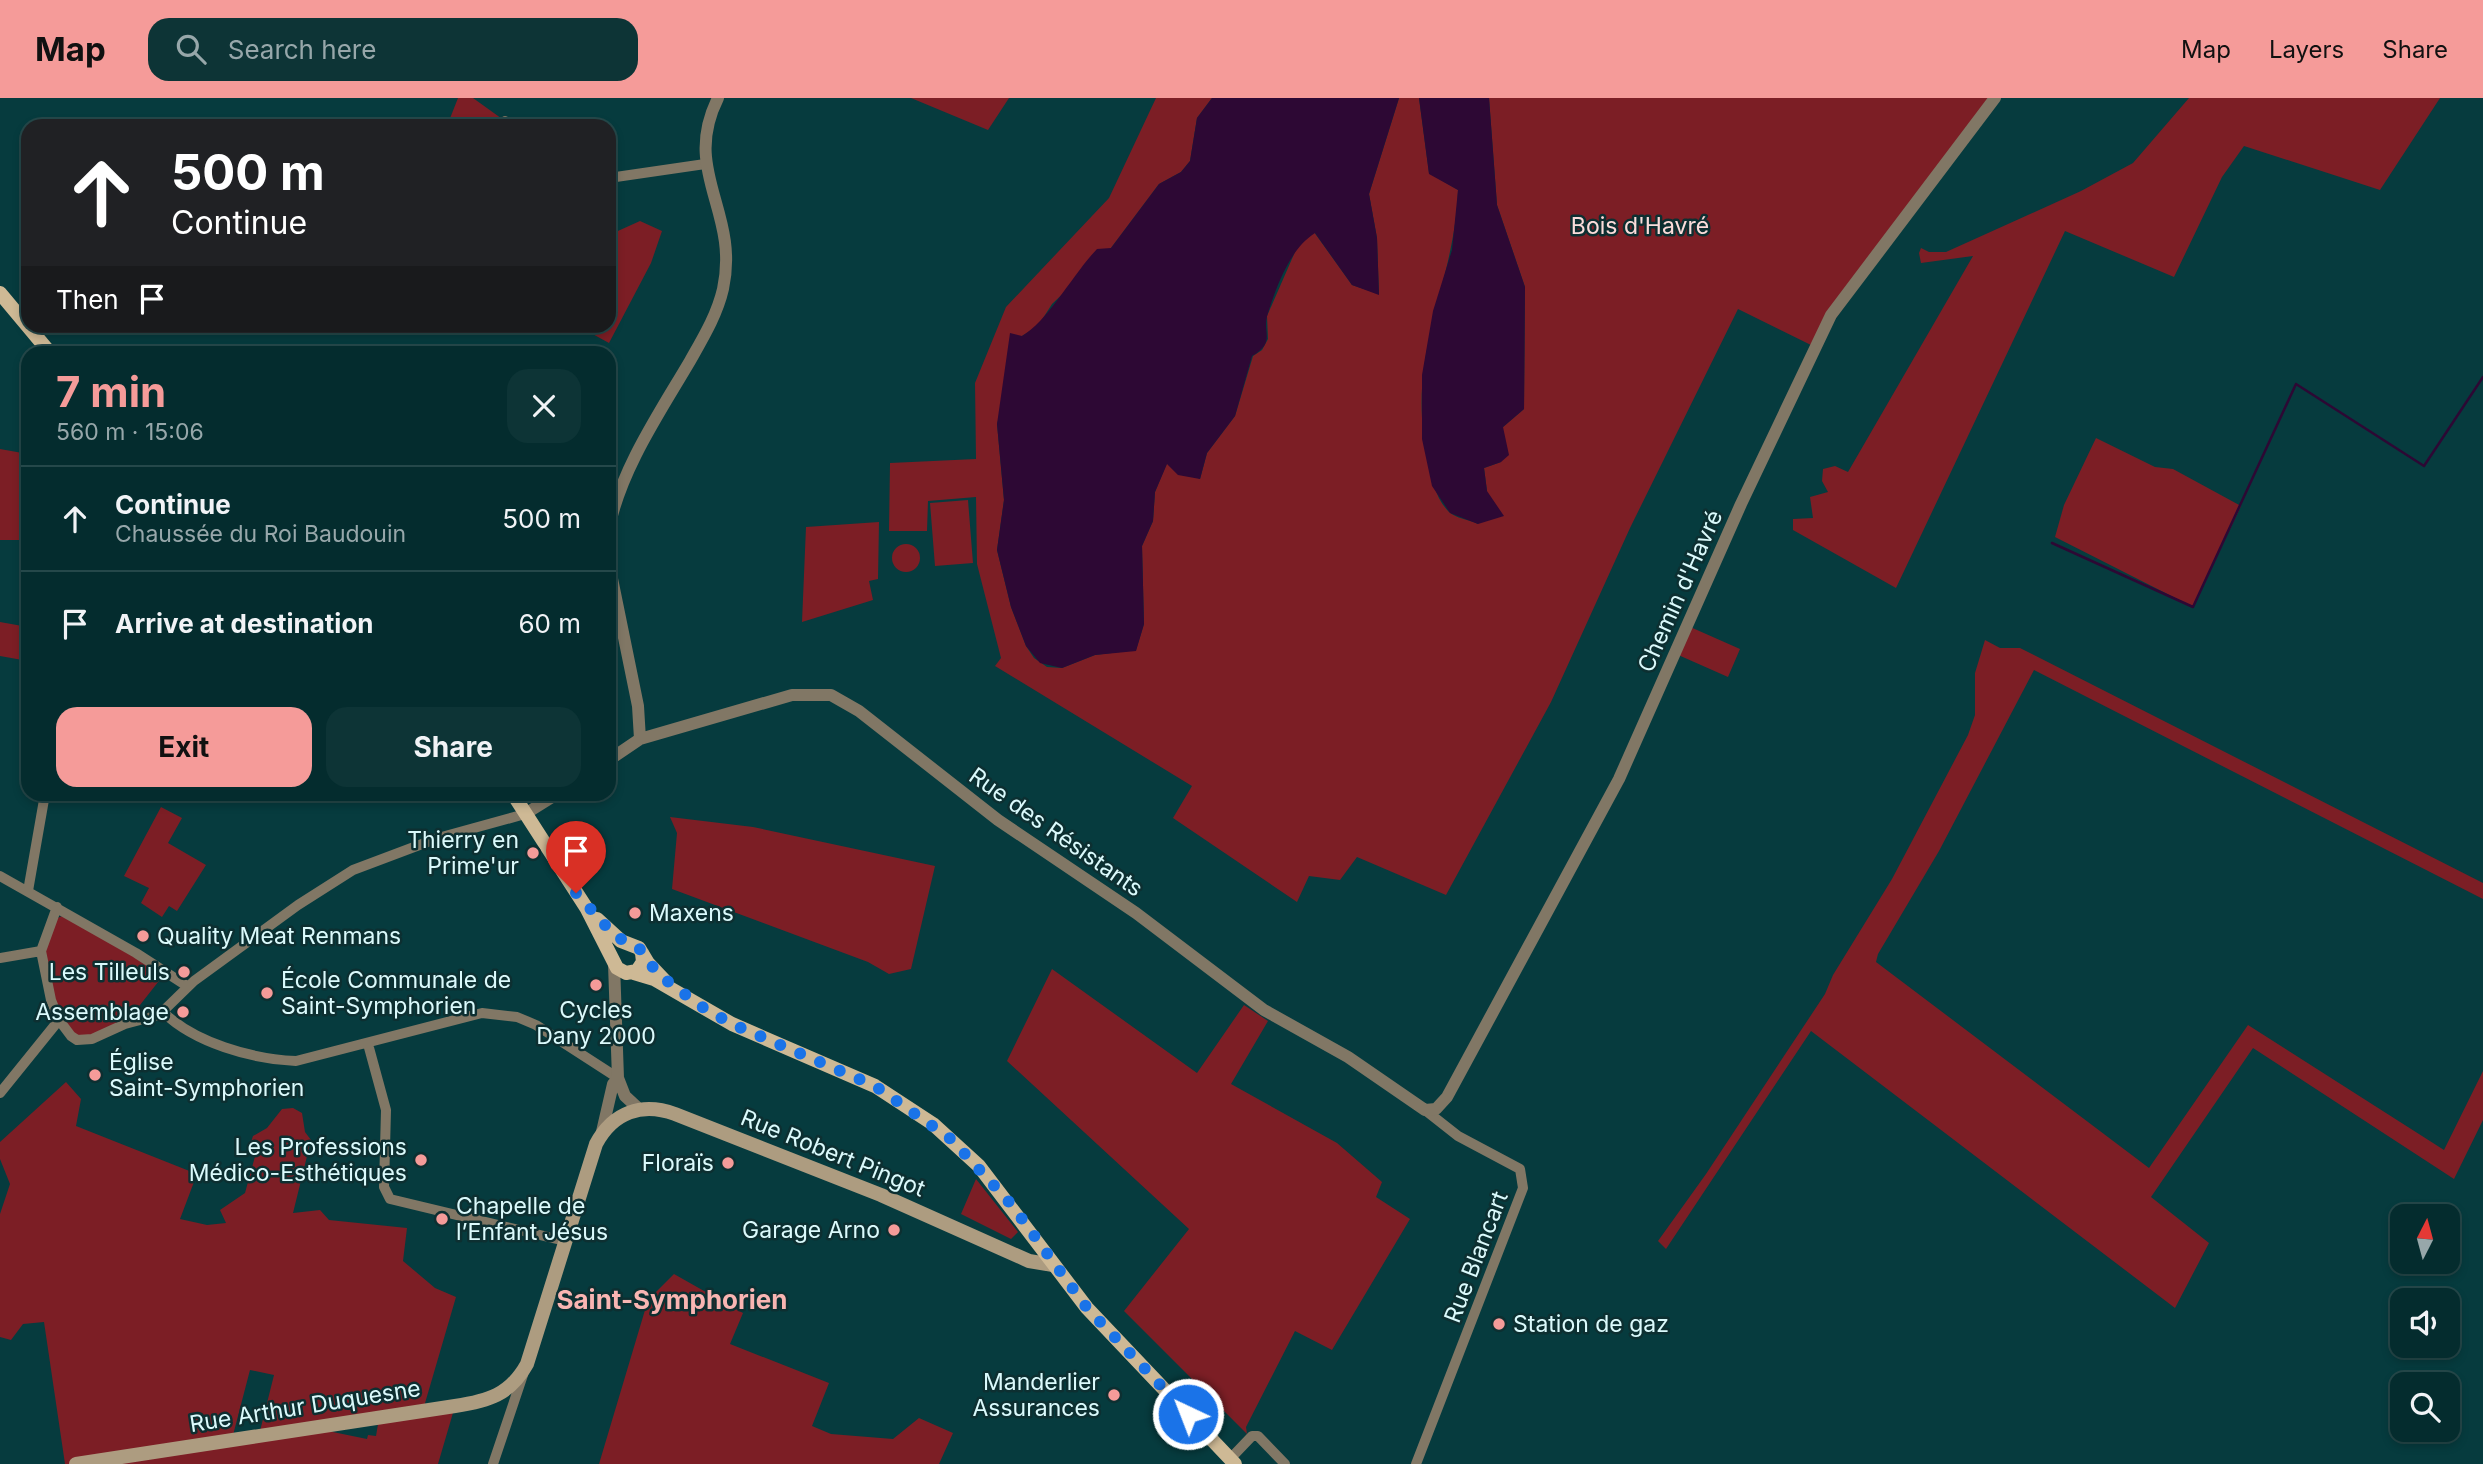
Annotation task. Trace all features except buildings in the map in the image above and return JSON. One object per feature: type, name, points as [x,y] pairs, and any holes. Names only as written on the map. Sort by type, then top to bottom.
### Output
[{"type":"main road","points":[[0,293],[21,318]]},
{"type":"main road","points":[[517,801],[587,909],[621,972],[633,973],[678,992],[732,1024],[875,1086],[933,1124],[979,1166],[1018,1213],[1053,1265],[1087,1308],[1232,1462]]},
{"type":"main road","points":[[587,909],[615,936],[637,946],[648,963],[678,992]]},
{"type":"main road","points":[[614,961],[620,946],[628,944]]},
{"type":"main road","points":[[633,973],[642,965],[642,953]]},
{"type":"main road","points":[[527,1364],[601,1136],[616,1118],[639,1109]]},
{"type":"main road","name":"Rue Robert Pingot","points":[[639,1109],[658,1109],[675,1114],[881,1195],[1029,1261],[1053,1265]]},
{"type":"main road","name":"Rue Arthur Duquesne","points":[[76,1464],[484,1401],[512,1386],[527,1364]]},
{"type":"street","points":[[616,510],[641,446],[709,326],[723,290],[726,233],[705,164],[705,130],[718,98]]},
{"type":"street","name":"Chemin d'Havré","points":[[1425,1110],[1436,1109],[1447,1097],[1619,779],[1741,504],[1830,315],[1995,98]]},
{"type":"street","points":[[616,177],[705,164]]},
{"type":"street","points":[[616,598],[638,706],[640,739]]},
{"type":"street","name":"Rue des Résistants","points":[[616,755],[640,739],[792,695],[831,695],[859,712],[998,820],[1136,913],[1264,1010],[1348,1057],[1425,1110]]},
{"type":"street","points":[[28,891],[44,801]]},
{"type":"street","points":[[57,907],[41,951],[51,1000],[59,1020],[71,1036],[83,1041],[99,1037],[125,1024],[150,1019],[187,986],[298,905],[353,870],[439,838],[525,814],[546,801]]},
{"type":"street","points":[[0,876],[57,907],[187,986]]},
{"type":"street","points":[[0,958],[41,951]]},
{"type":"street","points":[[614,961],[618,1078],[625,1096],[639,1109]]},
{"type":"street","points":[[617,995],[633,973]]},
{"type":"street","points":[[162,1011],[211,1041],[271,1059],[296,1060],[368,1044],[471,1014],[501,1014],[527,1020],[544,1028],[618,1078]]},
{"type":"street","points":[[0,1093],[59,1020]]},
{"type":"street","points":[[368,1044],[386,1110],[384,1187],[390,1199],[565,1241]]},
{"type":"street","points":[[601,1136],[613,1084],[618,1078]]},
{"type":"street","name":"Rue Blancart","points":[[1416,1464],[1523,1188],[1524,1179],[1516,1165],[1458,1136],[1425,1110]]},
{"type":"street","points":[[494,1464],[527,1364]]},
{"type":"street","points":[[1232,1462],[1252,1436],[1258,1436],[1285,1464]]},
{"type":"green space","points":[[458,98],[473,98],[502,119],[450,119]]},
{"type":"green space","points":[[911,98],[1009,98],[988,130]]},
{"type":"green space","name":"Bois d'Havré","points":[[1156,98],[1212,98],[1197,118],[1190,161],[1181,172],[1159,184],[1111,248],[1052,304],[1038,326],[1022,336],[997,424],[1004,500],[997,550],[1011,607],[1026,646],[1034,658],[1047,667],[1062,668],[1095,655],[1136,650],[1144,624],[1142,546],[1153,521],[1155,492],[1167,463],[1200,479],[1207,453],[1235,416],[1253,356],[1262,350],[1268,339],[1267,316],[1298,245],[1314,232],[1352,285],[1379,294],[1377,238],[1369,194],[1399,98],[1419,98],[1429,173],[1458,190],[1449,258],[1426,354],[1422,422],[1432,479],[1440,500],[1452,514],[1478,524],[1487,491],[1484,468],[1501,462],[1503,427],[1524,409],[1525,287],[1497,205],[1489,98],[1995,98],[1815,347],[1738,309],[1630,528],[1551,702],[1446,895],[1357,857],[1340,880],[1309,876],[1297,902],[1173,818],[1192,786],[995,666],[1001,658],[977,564],[976,497],[928,501],[927,531],[889,531],[890,463],[976,459],[975,383],[1006,307],[1109,198]]},
{"type":"green space","points":[[2189,98],[2440,98],[2380,190],[2244,146],[2222,177],[2174,277],[2065,231],[1896,588],[1793,530],[1793,519],[1813,518],[1810,497],[1828,492],[1822,481],[1823,469],[1835,466],[1848,472],[1973,256],[1921,263],[1921,248],[1929,252],[1946,252],[2081,191],[2133,163]]},
{"type":"green space","points":[[640,221],[662,231],[651,263],[616,330],[616,232]]},
{"type":"green space","points":[[591,333],[614,333],[609,343]]},
{"type":"green space","points":[[2096,438],[2155,467],[2173,469],[2241,506],[2193,607],[2055,537],[2064,505]]},
{"type":"green space","points":[[0,449],[21,453],[21,540],[0,540]]},
{"type":"green space","points":[[968,500],[973,563],[935,566],[930,503]]},
{"type":"green space","points":[[879,522],[878,579],[869,581],[873,600],[802,622],[806,527]]},
{"type":"green space","points":[[906,544],[916,548],[920,558],[916,568],[906,572],[896,568],[892,558],[896,548]]},
{"type":"green space","points":[[0,622],[21,626],[21,660],[0,656]]},
{"type":"green space","points":[[1688,626],[1740,649],[1728,677],[1676,654]]},
{"type":"green space","points":[[1985,640],[2000,648],[2020,648],[2483,883],[2483,899],[2034,670],[1939,851],[1878,954],[1876,962],[2149,1168],[2248,1025],[2444,1150],[2483,1071],[2483,1120],[2454,1179],[2253,1048],[2151,1197],[2209,1243],[2175,1308],[1811,1031],[1666,1249],[1658,1241],[1706,1174],[1825,994],[1833,975],[1892,879],[1968,735],[1975,715],[1975,673]]},
{"type":"green space","points":[[161,807],[182,818],[168,843],[206,865],[177,911],[169,906],[162,917],[141,903],[149,888],[124,876]]},
{"type":"green space","points":[[670,817],[753,827],[935,866],[911,969],[889,974],[868,962],[672,889],[677,833]]},
{"type":"green space","points":[[62,916],[166,972],[125,1024],[83,1041],[65,1028],[59,1017],[45,968],[46,936],[52,924]]},
{"type":"green space","points":[[1052,969],[1197,1073],[1244,1005],[1268,1021],[1231,1084],[1337,1143],[1382,1182],[1376,1197],[1410,1219],[1332,1350],[1295,1331],[1246,1427],[1247,1434],[1124,1311],[1189,1229],[1007,1061]]},
{"type":"green space","points":[[66,1082],[81,1099],[76,1126],[197,1174],[180,1219],[207,1225],[226,1223],[220,1210],[245,1193],[257,1149],[251,1142],[253,1136],[267,1128],[282,1109],[293,1108],[302,1113],[305,1132],[311,1140],[293,1213],[320,1210],[329,1220],[407,1228],[403,1261],[435,1288],[456,1297],[423,1410],[455,1406],[438,1464],[65,1464],[44,1322],[23,1324],[11,1340],[0,1337],[0,1214],[10,1184],[0,1159],[0,1142]],"holes":[[[250,1370],[274,1375],[259,1435],[232,1439]],[[379,1418],[376,1436],[368,1435],[367,1439],[323,1430]]]},
{"type":"green space","points":[[976,1179],[1018,1232],[1011,1239],[961,1214]]},
{"type":"green space","points":[[674,1274],[743,1313],[730,1344],[829,1383],[812,1426],[831,1434],[893,1439],[919,1418],[953,1433],[939,1464],[599,1464],[648,1300]]},
{"type":"shaded area","points":[[1212,98],[1399,98],[1369,194],[1377,238],[1379,295],[1352,285],[1315,233],[1298,248],[1276,291],[1266,320],[1266,341],[1260,351],[1252,356],[1235,416],[1207,453],[1200,479],[1178,475],[1167,464],[1155,492],[1153,521],[1142,546],[1144,624],[1136,651],[1095,655],[1062,668],[1040,663],[1026,646],[1011,607],[997,550],[1004,500],[997,424],[1010,333],[1022,336],[1032,329],[1097,249],[1111,248],[1159,184],[1181,172],[1190,161],[1197,118]]},
{"type":"shaded area","points":[[1419,98],[1489,98],[1497,205],[1525,287],[1524,409],[1503,427],[1509,455],[1501,462],[1484,468],[1487,491],[1504,516],[1478,524],[1450,513],[1432,486],[1422,439],[1422,375],[1433,311],[1452,250],[1458,190],[1429,174]]},
{"type":"waterway","points":[[2052,543],[2193,607],[2296,384],[2424,466],[2483,377]]},
{"type":"place","name":"Thierry en Prime'ur","points":[[533,853]]},
{"type":"place","name":"Maxens","points":[[635,913]]},
{"type":"place","name":"Quality Meat Renmans","points":[[143,936]]},
{"type":"place","name":"Les Tilleuls","points":[[184,972]]},
{"type":"place","name":"Cycles Dany 2000","points":[[596,985]]},
{"type":"place","name":"École Communale de Saint-Symphorien","points":[[267,993]]},
{"type":"place","name":"Assemblage","points":[[183,1012]]},
{"type":"place","name":"Église Saint-Symphorien","points":[[95,1075]]},
{"type":"place","name":"Les Professions Médico-Esthétiques","points":[[421,1160]]},
{"type":"place","name":"Floraïs","points":[[728,1163]]},
{"type":"place","name":"Chapelle de l’Enfant Jésus","points":[[442,1219]]},
{"type":"place","name":"Garage Arno","points":[[894,1230]]},
{"type":"place","name":"Station de gaz","points":[[1499,1324]]},
{"type":"place","name":"Manderlier Assurances","points":[[1114,1395]]},
{"type":"district","name":"Saint-Symphorien","points":[[672,1300]]},
{"type":"route","points":[[576,893],[587,909],[615,936],[639,948],[648,963],[678,992],[732,1024],[875,1086],[951,1139],[979,1166],[1011,1204],[1087,1308],[1188,1414]]}]
